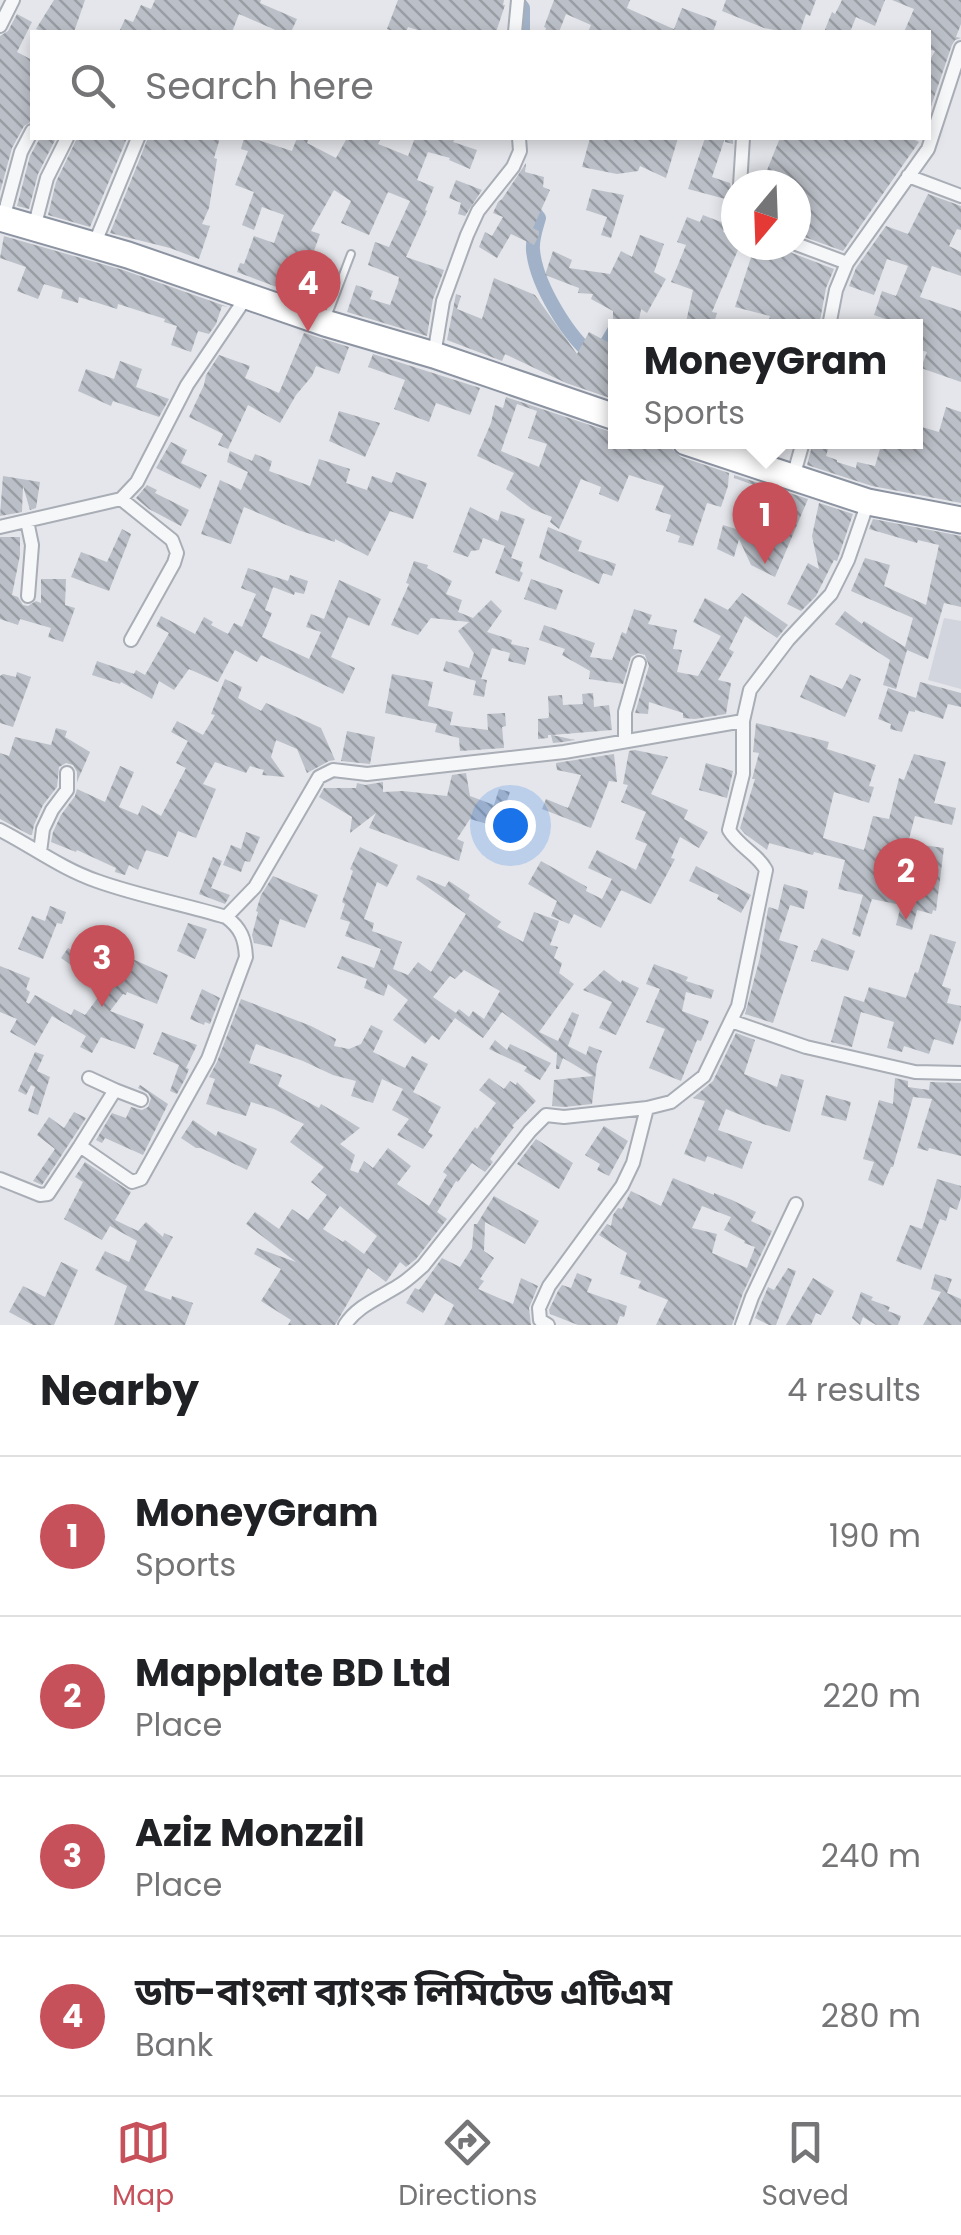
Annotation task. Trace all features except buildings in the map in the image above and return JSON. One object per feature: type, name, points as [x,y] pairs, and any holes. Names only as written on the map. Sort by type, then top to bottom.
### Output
[{"type":"highway","points":[[1,218],[325,323],[434,354],[608,415]]},
{"type":"highway","points":[[707,449],[868,502],[961,520]]},
{"type":"street","points":[[0,26],[14,0]]},
{"type":"street","points":[[514,30],[518,0]]},
{"type":"street","points":[[931,140],[961,48]]},
{"type":"street","points":[[1,218],[21,152],[30,136]]},
{"type":"street","points":[[34,228],[47,178],[66,140]]},
{"type":"street","points":[[94,245],[137,140]]},
{"type":"street","points":[[434,354],[443,301],[467,235],[478,211],[514,166],[519,140]]},
{"type":"street","points":[[741,170],[743,140]]},
{"type":"street","points":[[830,319],[847,263],[919,164],[931,140]]},
{"type":"street","points":[[908,176],[961,196]]},
{"type":"street","points":[[811,250],[847,263]]},
{"type":"street","points":[[0,527],[121,499],[137,482],[186,385],[247,296]]},
{"type":"street","points":[[793,477],[800,449]]},
{"type":"street","points":[[121,499],[172,540],[177,552],[131,640]]},
{"type":"street","points":[[345,1325],[364,1306],[402,1284],[423,1266],[546,1115],[564,1117],[647,1108],[671,1102],[704,1076],[738,1006],[766,870],[761,860],[736,841],[729,830],[742,774],[743,721],[750,690],[788,640],[831,594],[848,560],[868,502]]},
{"type":"street","points":[[28,521],[32,545],[28,596]]},
{"type":"street","points":[[625,742],[625,712],[639,663]]},
{"type":"street","points":[[226,917],[255,887],[319,777],[333,770],[366,774],[564,752],[743,721]]},
{"type":"street","points":[[40,852],[43,829],[67,790],[67,773]]},
{"type":"street","points":[[0,830],[98,882],[226,917],[236,924],[245,940],[246,957],[208,1059],[141,1179],[132,1182],[80,1146]]},
{"type":"street","points":[[731,1021],[806,1047],[897,1068],[961,1074]]},
{"type":"street","points":[[89,1078],[141,1100]]},
{"type":"street","points":[[0,1180],[40,1195],[48,1194],[115,1090]]},
{"type":"street","points":[[548,1325],[540,1320],[540,1306],[549,1286],[622,1186],[633,1164],[647,1108]]},
{"type":"street","points":[[742,1325],[796,1204]]},
{"type":"lane","points":[[325,323],[351,254]]},
{"type":"shaded area","points":[[944,618],[961,621],[961,689],[928,680]]},
{"type":"waterway","points":[[517,0],[523,8],[523,30]]},
{"type":"waterway","points":[[529,205],[539,218],[533,242],[535,264],[565,325],[597,359],[608,341]]},
{"type":"place","name":"ডাচ-বাংলা ব্যাংক লিমিটেড এটিএম","points":[[308,332]]},
{"type":"place","name":"MoneyGram","points":[[765,564]]},
{"type":"place","name":"Mapplate BD Ltd","points":[[906,920]]},
{"type":"place","name":"Aziz Monzzil","points":[[102,1007]]}]
